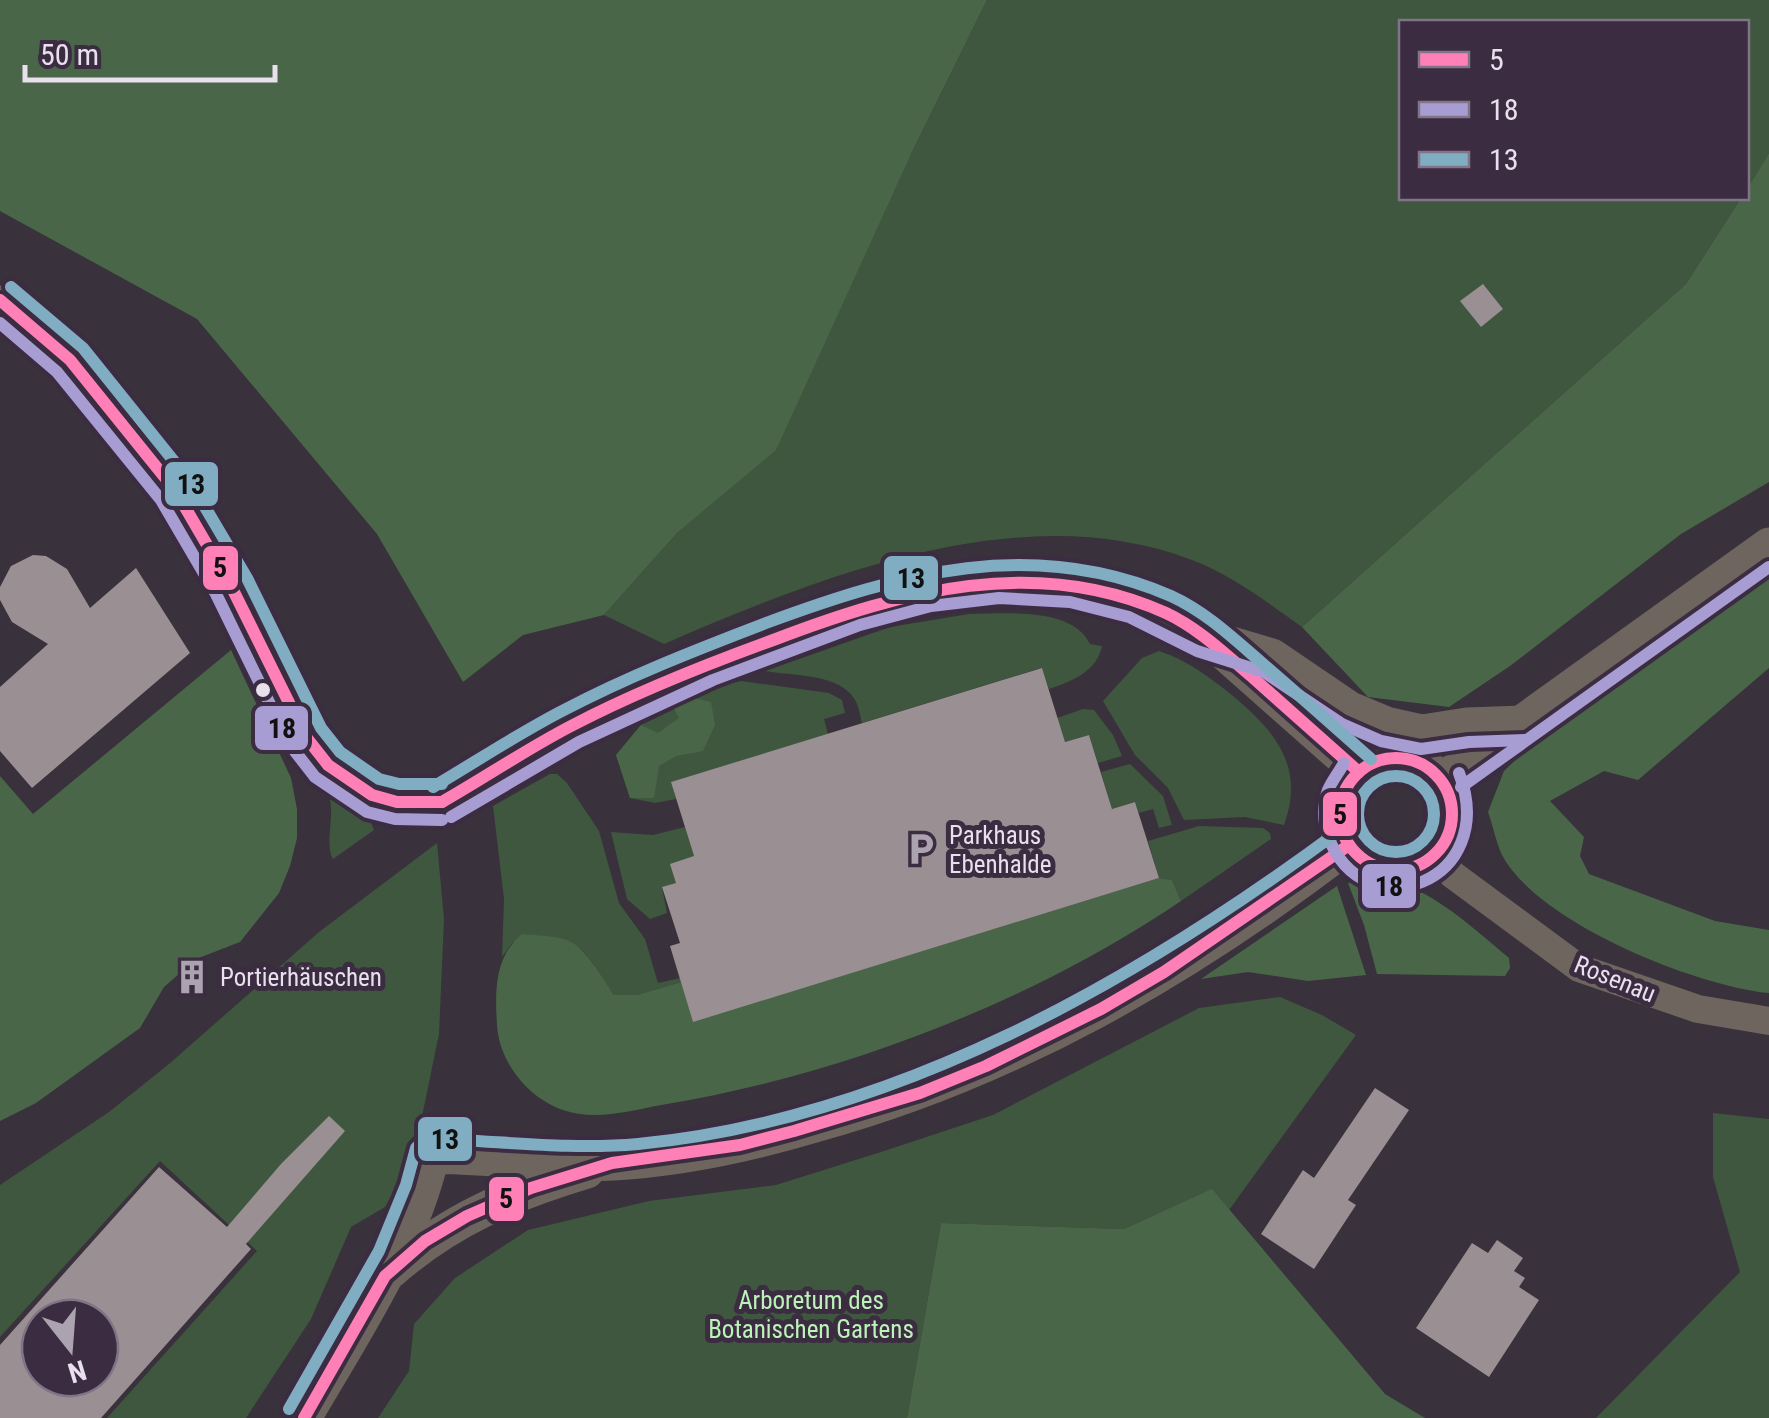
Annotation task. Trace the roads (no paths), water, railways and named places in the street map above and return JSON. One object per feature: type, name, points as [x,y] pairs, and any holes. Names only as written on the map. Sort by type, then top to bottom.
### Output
[{"type":"street","points":[[1,302],[70,360],[175,490],[231,586],[306,737],[328,765],[372,795],[397,802],[442,802],[571,726],[706,664],[855,608],[928,589],[998,580],[1073,584],[1136,600],[1204,635],[1272,656],[1350,709],[1386,724],[1422,732],[1467,725],[1524,723]]},
{"type":"street","points":[[1442,779],[1769,545]]},
{"type":"street","points":[[1204,635],[1359,772]]},
{"type":"street","points":[[1410,759],[1442,779],[1452,813],[1449,833],[1435,856],[1407,869],[1388,870],[1370,863],[1349,845],[1340,820],[1341,802],[1346,786],[1359,772],[1374,762],[1410,759]]},
{"type":"street","points":[[385,1276],[425,1242],[467,1216],[531,1188],[612,1163],[723,1148],[794,1132],[920,1093],[986,1066],[1086,1018],[1164,972],[1349,845]]},
{"type":"street","name":"Rosenau","points":[[1435,856],[1453,876],[1579,968],[1698,1009],[1769,1022]]},
{"type":"street","points":[[304,1418],[385,1276],[426,1184],[432,1156],[612,1163]]},
{"type":"place","name":"Parkhaus Ebenhalde","points":[[921,849]]},
{"type":"place","name":"Portierhäuschen","points":[[192,977]]},
{"type":"park label","name":"Arboretum des Botanischen Gartens","points":[[811,1314]]}]
